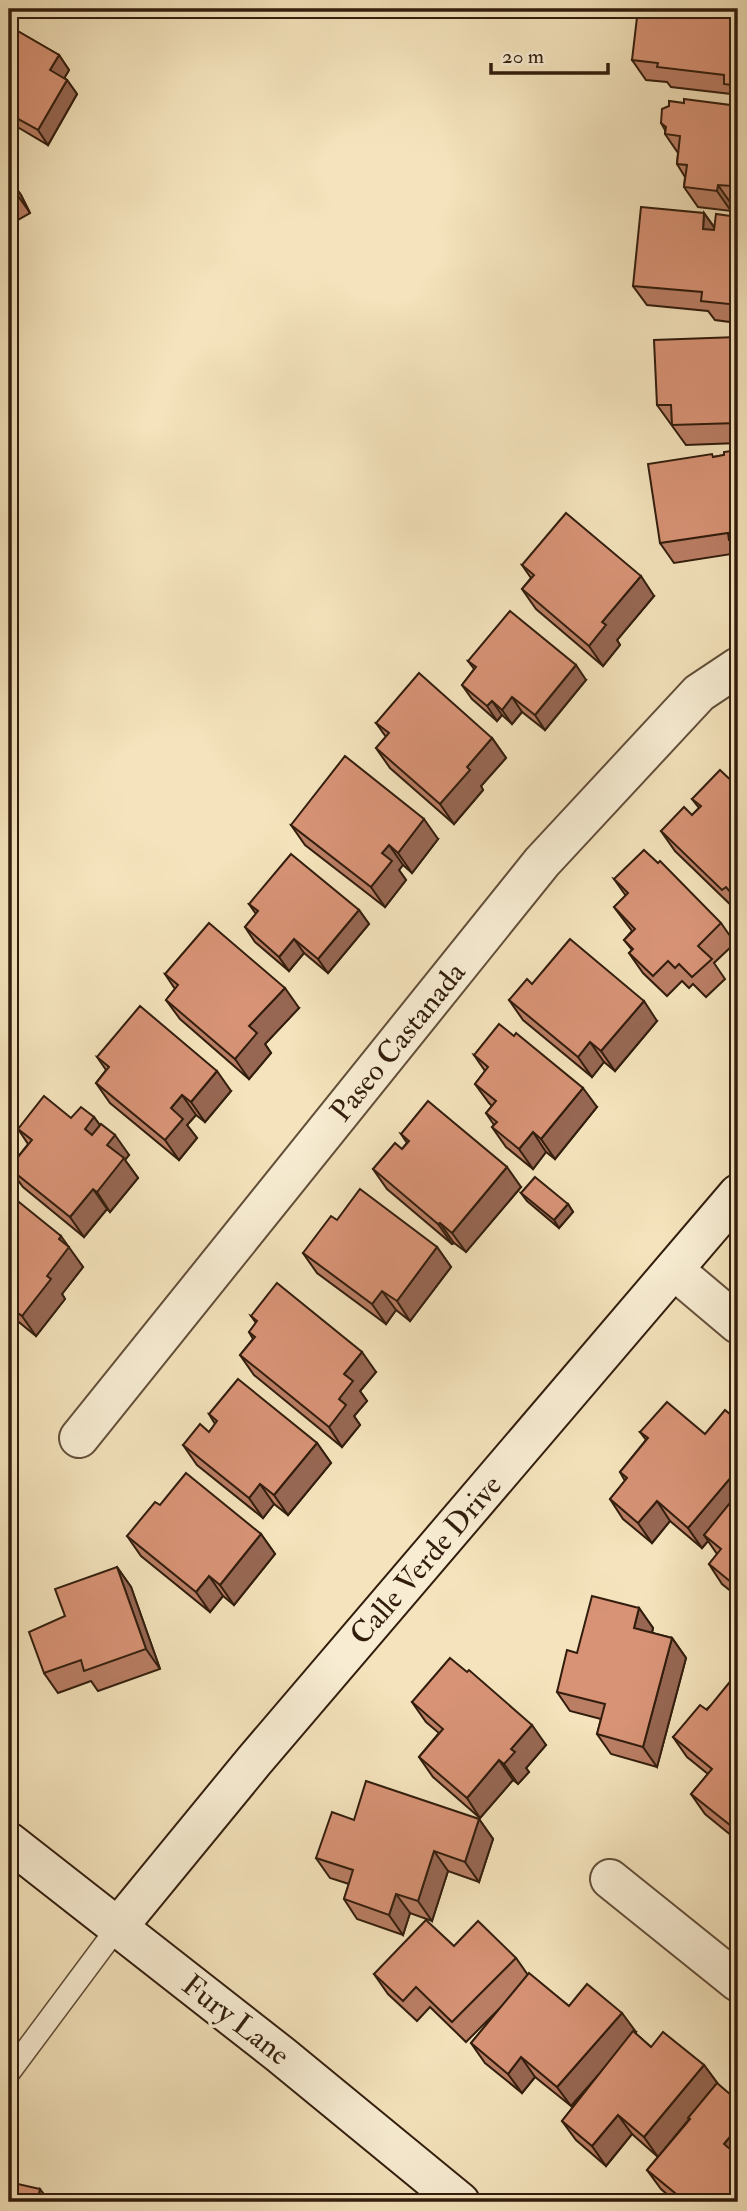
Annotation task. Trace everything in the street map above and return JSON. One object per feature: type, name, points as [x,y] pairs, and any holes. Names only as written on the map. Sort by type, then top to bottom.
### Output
[{"type":"main road","name":"Paseo Castanada","points":[[79,1438],[542,862],[699,693],[738,667]]},
{"type":"main road","name":"Calle Verde Drive","points":[[117,1928],[254,1760],[738,1194]]},
{"type":"main road","points":[[674,1270],[738,1324]]},
{"type":"main road","name":"Fury Lane","points":[[9,1842],[281,2054],[460,2202]]},
{"type":"main road","points":[[610,1880],[738,1982]]},
{"type":"lane","points":[[9,2073],[117,1928]]},
{"type":"building","points":[[638,9],[738,9],[738,86],[724,84],[724,75],[657,67],[658,63],[632,60]]},
{"type":"building","points":[[9,26],[59,55],[50,70],[67,80],[38,130],[9,114]]},
{"type":"building","points":[[684,99],[738,106],[738,170],[734,169],[732,186],[718,185],[717,191],[684,187],[687,165],[677,164],[680,136],[665,134],[666,127],[661,123],[662,109],[669,106],[669,101],[684,103]]},
{"type":"building","points":[[9,179],[16,193],[9,197]]},
{"type":"building","points":[[641,207],[704,213],[703,229],[714,230],[716,214],[738,217],[738,305],[701,301],[702,292],[633,286]]},
{"type":"building","points":[[737,337],[738,423],[672,425],[671,405],[657,405],[654,340]]},
{"type":"building","points":[[738,450],[738,539],[729,540],[728,533],[660,543],[648,464],[712,454],[713,457]]},
{"type":"building","points":[[566,513],[641,576],[602,622],[606,625],[589,646],[522,589],[534,575],[522,565]]},
{"type":"building","points":[[510,611],[576,665],[535,715],[512,697],[502,710],[492,701],[487,706],[462,685],[476,667],[468,661]]},
{"type":"building","points":[[419,673],[492,738],[467,767],[470,770],[440,804],[376,748],[389,733],[376,723]]},
{"type":"building","points":[[345,756],[424,819],[398,853],[389,845],[382,853],[392,861],[371,887],[291,825]]},
{"type":"building","points":[[720,770],[738,787],[738,885],[731,893],[726,887],[722,890],[661,831],[684,807],[692,815],[701,806],[692,799]]},
{"type":"building","points":[[644,850],[658,863],[660,861],[721,923],[698,946],[712,959],[692,977],[679,964],[675,968],[668,961],[653,976],[629,953],[633,949],[624,940],[635,929],[614,907],[628,893],[614,879]]},
{"type":"building","points":[[291,854],[359,910],[318,959],[294,939],[279,957],[245,927],[258,911],[249,904]]},
{"type":"building","points":[[209,923],[285,988],[249,1026],[257,1033],[235,1059],[166,1000],[178,985],[165,974]]},
{"type":"building","points":[[570,939],[644,1001],[601,1051],[590,1042],[578,1057],[509,1000],[527,979],[532,984]]},
{"type":"building","points":[[140,1006],[217,1071],[191,1102],[182,1095],[171,1108],[183,1119],[165,1140],[96,1083],[109,1067],[97,1057]]},
{"type":"building","points":[[499,1024],[514,1036],[516,1033],[583,1088],[541,1139],[533,1132],[519,1149],[492,1127],[497,1122],[486,1113],[496,1101],[475,1084],[488,1067],[474,1055]]},
{"type":"building","points":[[44,1096],[71,1118],[81,1107],[94,1117],[85,1129],[92,1135],[101,1124],[115,1135],[107,1145],[124,1158],[97,1192],[93,1189],[70,1217],[9,1168],[32,1140],[18,1129]]},
{"type":"building","points":[[428,1101],[507,1167],[452,1233],[373,1169],[395,1143],[402,1149],[409,1141],[401,1134]]},
{"type":"building","points":[[535,1177],[568,1204],[554,1220],[521,1193]]},
{"type":"building","points":[[360,1189],[437,1247],[397,1301],[382,1291],[372,1304],[303,1253],[331,1216],[337,1220]]},
{"type":"building","points":[[9,1194],[61,1236],[59,1239],[69,1247],[47,1276],[51,1279],[22,1316],[9,1306]]},
{"type":"building","points":[[277,1283],[362,1352],[344,1374],[353,1381],[339,1399],[346,1405],[329,1427],[240,1355],[255,1337],[249,1332],[257,1321],[251,1316]]},
{"type":"building","points":[[238,1379],[317,1443],[274,1495],[260,1484],[249,1498],[183,1445],[200,1424],[209,1432],[217,1421],[209,1414]]},
{"type":"building","points":[[667,1402],[705,1434],[725,1410],[738,1421],[738,1469],[688,1528],[657,1501],[638,1523],[610,1499],[627,1478],[620,1472],[648,1438],[640,1432]]},
{"type":"building","points":[[186,1473],[261,1534],[220,1585],[209,1576],[196,1592],[127,1536],[155,1502],[160,1505]]},
{"type":"building","points":[[738,1493],[737,1587],[709,1564],[721,1549],[704,1535]]},
{"type":"building","points":[[117,1567],[146,1649],[84,1671],[81,1660],[44,1673],[29,1632],[65,1616],[55,1589]]},
{"type":"building","points":[[592,1596],[639,1608],[634,1628],[672,1638],[643,1747],[597,1734],[605,1704],[557,1692],[567,1650],[577,1653]]},
{"type":"building","points":[[450,1658],[467,1672],[469,1670],[532,1725],[511,1749],[515,1752],[504,1764],[499,1760],[467,1798],[419,1757],[443,1729],[412,1702]]},
{"type":"building","points":[[733,1678],[738,1683],[738,1814],[730,1825],[691,1794],[712,1769],[673,1737],[700,1705],[707,1710]]},
{"type":"building","points":[[366,1781],[479,1819],[465,1862],[434,1851],[418,1901],[396,1894],[389,1915],[344,1899],[353,1870],[316,1858],[332,1812],[354,1820]]},
{"type":"building","points":[[426,1920],[454,1946],[478,1921],[516,1958],[452,2022],[416,1987],[403,2001],[374,1974]]},
{"type":"building","points":[[529,1973],[569,2006],[587,1984],[622,2013],[557,2087],[521,2057],[508,2074],[471,2043]]},
{"type":"building","points":[[633,2031],[651,2047],[663,2032],[704,2065],[644,2137],[618,2115],[592,2146],[562,2121]]},
{"type":"building","points":[[717,2083],[738,2101],[738,2127],[724,2144],[738,2156],[738,2202],[686,2202],[647,2170]]},
{"type":"building","points":[[9,2182],[40,2189],[37,2202],[9,2202]]}]
